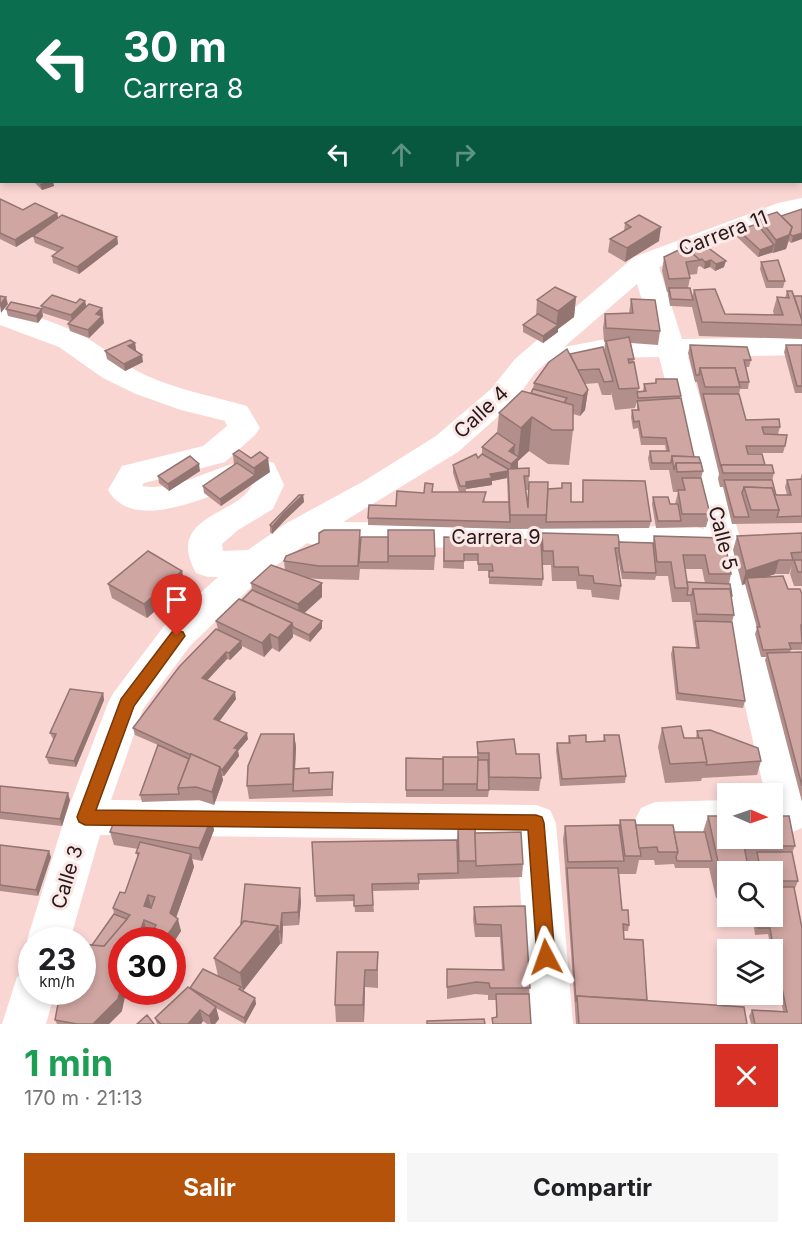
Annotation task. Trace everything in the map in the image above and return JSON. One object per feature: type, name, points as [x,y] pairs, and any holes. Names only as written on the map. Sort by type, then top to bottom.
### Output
[{"type":"street","name":"Carrera 11","points":[[645,263],[787,208],[802,206]]},
{"type":"street","name":"Calle 5","points":[[645,263],[672,347],[724,539],[788,815]]},
{"type":"street","name":"Calle 4","points":[[297,533],[375,489],[447,444],[502,396],[525,366],[645,263]]},
{"type":"street","points":[[0,316],[14,319],[76,344],[119,375],[158,391],[236,414],[244,428],[214,454],[133,474],[124,490],[139,498],[168,499],[243,472],[263,471],[268,485],[261,501],[226,522],[205,540],[208,564],[255,563]]},
{"type":"street","points":[[525,366],[601,349],[802,346]]},
{"type":"street","name":"Calle 3","points":[[53,927],[85,817],[127,703],[177,636],[255,563],[297,533]]},
{"type":"street","name":"Carrera 9","points":[[297,533],[758,538]]},
{"type":"street","points":[[85,817],[536,823],[551,1024]]},
{"type":"street","points":[[655,820],[717,818]]},
{"type":"street","points":[[24,1024],[29,1005]]},
{"type":"building","points":[[0,199],[23,210],[35,203],[57,213],[15,240],[0,233]]},
{"type":"building","points":[[802,209],[802,233],[793,236],[790,234],[792,227],[781,216]]},
{"type":"building","points":[[777,212],[792,227],[789,235],[776,240],[759,218]]},
{"type":"building","points":[[62,215],[117,237],[77,267],[52,256],[63,248],[33,236]]},
{"type":"building","points":[[639,215],[661,227],[627,248],[610,239],[631,227],[625,223]]},
{"type":"building","points":[[757,224],[774,245],[760,250],[738,230]]},
{"type":"building","points":[[703,244],[726,261],[716,264],[711,260],[705,262],[689,251]]},
{"type":"building","points":[[685,247],[700,260],[686,262],[690,278],[669,279],[664,257]]},
{"type":"building","points":[[778,260],[785,281],[768,281],[761,262]]},
{"type":"building","points":[[555,287],[576,297],[558,311],[537,300]]},
{"type":"building","points":[[669,288],[690,288],[693,300],[671,299]]},
{"type":"building","points":[[715,289],[725,314],[783,315],[777,297],[789,298],[787,291],[792,291],[802,325],[702,322],[694,290]]},
{"type":"building","points":[[52,295],[76,303],[80,299],[85,301],[71,315],[41,306]]},
{"type":"building","points":[[0,296],[6,297],[0,305]]},
{"type":"building","points":[[794,296],[802,296],[802,320]]},
{"type":"building","points":[[631,299],[655,300],[660,331],[606,328],[605,314],[633,313]]},
{"type":"building","points":[[11,302],[42,309],[36,316],[6,309]]},
{"type":"building","points":[[89,304],[102,308],[96,314],[102,316],[88,330],[68,324]]},
{"type":"building","points":[[538,314],[558,325],[543,336],[523,325]]},
{"type":"building","points":[[629,337],[634,359],[628,359],[629,363],[634,362],[639,388],[619,389],[606,341]]},
{"type":"building","points":[[130,340],[135,343],[128,346],[142,355],[124,364],[105,351]]},
{"type":"building","points":[[690,345],[747,347],[751,360],[744,360],[749,382],[739,382],[735,368],[700,368],[699,375],[696,375]]},
{"type":"building","points":[[786,345],[802,345],[802,386],[797,386]]},
{"type":"building","points":[[603,347],[613,381],[604,382],[599,369],[578,370],[570,354]]},
{"type":"building","points":[[567,349],[588,390],[583,396],[534,383],[549,362]]},
{"type":"building","points":[[700,368],[735,368],[740,387],[705,387]]},
{"type":"building","points":[[656,379],[677,379],[681,396],[638,398],[637,392],[646,391],[644,384],[656,383]]},
{"type":"building","points":[[533,389],[567,398],[564,403],[531,393]]},
{"type":"building","points":[[522,391],[573,405],[573,430],[552,430],[532,417],[521,428],[499,413]]},
{"type":"building","points":[[703,394],[739,394],[746,420],[779,419],[780,427],[762,427],[764,434],[787,435],[785,446],[746,446],[748,454],[762,454],[765,465],[721,465],[721,467]]},
{"type":"building","points":[[681,398],[694,457],[672,456],[671,463],[652,463],[650,451],[669,451],[666,438],[642,437],[639,421],[634,422],[632,410],[639,410],[637,401]]},
{"type":"building","points":[[497,433],[515,445],[509,451],[519,457],[511,464],[482,447]]},
{"type":"building","points":[[239,450],[251,458],[260,452],[268,458],[254,468],[233,454]]},
{"type":"building","points":[[476,454],[478,458],[482,454],[508,471],[490,474],[492,478],[466,482],[466,486],[460,486],[453,465]]},
{"type":"building","points":[[190,456],[199,464],[168,484],[158,476]]},
{"type":"building","points":[[672,456],[699,457],[701,463],[676,463],[674,470]]},
{"type":"building","points":[[237,463],[255,475],[220,499],[203,486]]},
{"type":"building","points":[[676,463],[701,463],[703,471],[677,472]]},
{"type":"building","points":[[721,465],[772,465],[774,473],[723,473]]},
{"type":"building","points":[[529,468],[529,476],[524,476],[528,508],[529,482],[548,482],[547,515],[510,515],[508,469]]},
{"type":"building","points":[[682,478],[701,478],[710,514],[682,514],[678,490],[685,490]]},
{"type":"building","points":[[802,479],[802,516],[777,517],[779,510],[772,488],[744,487],[742,493],[749,517],[734,517],[724,480],[772,480],[776,495],[791,495],[787,480]]},
{"type":"building","points":[[583,480],[645,481],[651,521],[546,522],[548,489],[562,488],[562,483],[571,483],[571,502],[583,502]]},
{"type":"building","points":[[425,483],[433,484],[432,492],[486,492],[483,502],[509,502],[510,522],[368,518],[369,505],[396,506],[397,491],[424,493]]},
{"type":"building","points":[[744,487],[772,488],[779,510],[751,510]]},
{"type":"building","points":[[299,495],[303,495],[272,527],[270,525]]},
{"type":"building","points":[[653,497],[668,497],[670,504],[678,504],[681,521],[658,521]]},
{"type":"building","points":[[324,530],[360,530],[358,566],[319,566],[284,561],[286,556],[319,543],[319,533]]},
{"type":"building","points":[[388,530],[434,530],[435,556],[388,556]]},
{"type":"building","points":[[542,533],[618,535],[620,548],[615,548],[621,586],[594,583],[593,576],[579,575],[578,567],[554,567],[553,551],[543,551]]},
{"type":"building","points":[[802,533],[802,552],[791,553],[793,560],[779,560],[746,571],[737,536]]},
{"type":"building","points":[[654,536],[724,538],[731,574],[709,574],[705,555],[683,555],[688,588],[675,588],[671,562],[657,562]]},
{"type":"building","points":[[361,537],[388,537],[388,562],[359,562]]},
{"type":"building","points":[[444,537],[541,540],[543,579],[489,577],[489,571],[493,571],[492,564],[478,564],[478,554],[464,554],[464,561],[444,561]]},
{"type":"building","points":[[619,542],[653,543],[656,573],[623,572]]},
{"type":"building","points":[[148,551],[182,571],[144,604],[108,584]]},
{"type":"building","points":[[794,560],[802,560],[802,572],[798,572]]},
{"type":"building","points":[[271,565],[322,583],[298,604],[251,583]]},
{"type":"building","points":[[783,576],[788,589],[800,589],[802,594],[802,643],[789,643],[791,649],[763,650],[757,627],[760,627],[747,578]]},
{"type":"building","points":[[687,582],[730,584],[732,596],[730,589],[693,589],[692,595],[687,595]]},
{"type":"building","points":[[693,589],[730,589],[734,615],[697,614]]},
{"type":"building","points":[[252,590],[322,621],[309,635],[293,627],[292,623],[242,600]]},
{"type":"building","points":[[239,599],[292,623],[278,638],[270,634],[262,643],[216,621]]},
{"type":"building","points":[[695,621],[732,622],[745,701],[678,693],[673,647],[699,648]]},
{"type":"building","points":[[216,629],[241,641],[229,653],[226,652],[202,678],[235,692],[214,719],[247,733],[234,748],[238,749],[222,770],[220,767],[133,728],[179,667]]},
{"type":"building","points":[[802,652],[802,786],[767,653]]},
{"type":"building","points":[[70,689],[103,693],[74,761],[46,757],[56,734],[50,733]]},
{"type":"building","points":[[681,726],[684,738],[702,738],[707,762],[670,764],[662,728]]},
{"type":"building","points":[[710,730],[758,748],[761,761],[706,765],[702,738],[699,738],[697,731]]},
{"type":"building","points":[[261,734],[294,734],[293,784],[247,786],[248,766]]},
{"type":"building","points":[[586,735],[586,742],[605,741],[604,735],[619,735],[626,776],[562,779],[557,743],[570,743],[569,736]]},
{"type":"building","points":[[514,739],[516,754],[539,754],[541,778],[489,777],[489,753],[478,753],[477,742]]},
{"type":"building","points":[[158,745],[189,759],[178,788],[179,794],[140,795]]},
{"type":"building","points":[[191,754],[220,767],[212,792],[196,787],[178,788]]},
{"type":"building","points":[[443,757],[478,757],[478,784],[443,784]]},
{"type":"building","points":[[406,758],[443,759],[443,790],[406,790]]},
{"type":"building","points":[[478,760],[488,760],[489,790],[477,790]]},
{"type":"building","points":[[309,768],[309,773],[333,772],[332,789],[293,791],[294,769]]},
{"type":"building","points":[[0,786],[68,793],[60,819],[0,812]]},
{"type":"building","points":[[117,814],[212,817],[199,848],[110,832]]},
{"type":"building","points":[[708,816],[717,816],[717,849],[745,849],[747,861],[718,861]]},
{"type":"building","points":[[783,816],[789,816],[795,846],[783,846]]},
{"type":"building","points":[[620,820],[635,820],[641,856],[625,856]]},
{"type":"building","points":[[619,825],[624,861],[568,862],[565,826]]},
{"type":"building","points":[[636,825],[673,825],[678,852],[658,852],[657,847],[639,848]]},
{"type":"building","points":[[458,827],[475,827],[476,861],[459,861]]},
{"type":"building","points":[[521,832],[523,864],[476,866],[475,833]]},
{"type":"building","points":[[674,832],[705,832],[712,861],[677,861],[678,852]]},
{"type":"building","points":[[457,840],[458,873],[418,874],[419,883],[372,884],[373,905],[354,906],[354,895],[315,896],[312,842]]},
{"type":"building","points":[[140,842],[191,854],[170,913],[178,919],[173,927],[155,927],[156,925],[144,920],[142,927],[120,927],[130,915],[113,908],[120,892],[125,893],[139,853],[136,853]],"holes":[[[148,895],[155,897],[151,908],[144,906]]]},
{"type":"building","points":[[0,845],[49,851],[36,890],[0,885]]},
{"type":"building","points":[[757,852],[792,852],[798,881],[783,881],[783,861],[759,861]]},
{"type":"building","points":[[567,868],[618,868],[622,910],[628,910],[629,925],[623,924],[624,939],[643,940],[647,1000],[577,996],[576,1002]]},
{"type":"building","points":[[245,884],[300,888],[298,912],[282,913],[280,932],[278,932],[278,926],[244,921],[241,924]]},
{"type":"building","points":[[783,887],[794,887],[802,928],[802,1024],[755,1024],[752,1010],[787,1012],[783,993],[783,939],[772,939],[770,928],[758,928],[783,927]]},
{"type":"building","points":[[525,906],[530,988],[490,988],[489,983],[476,982],[447,987],[447,969],[504,970],[501,925],[476,924],[474,907]]},
{"type":"building","points":[[114,914],[127,919],[120,927],[108,927],[108,941],[104,946],[96,945],[96,939]]},
{"type":"building","points":[[244,921],[278,926],[240,973],[214,958]]},
{"type":"building","points":[[108,941],[108,1005],[112,1005],[93,1024],[55,1020],[58,1005],[96,1005],[96,945],[104,946]]},
{"type":"building","points":[[337,952],[378,952],[377,970],[365,970],[363,1005],[335,1005]]},
{"type":"building","points":[[203,969],[241,987],[239,989],[255,998],[244,1018],[190,988]]},
{"type":"building","points":[[188,987],[216,1007],[209,1016],[200,1010],[188,1024],[161,1024],[155,1018],[169,1005],[186,1005]]},
{"type":"building","points":[[496,994],[529,994],[531,1024],[493,1024],[492,1018],[497,1017]]},
{"type":"building","points":[[577,996],[744,1007],[747,1024],[579,1024]]},
{"type":"building","points":[[147,1015],[154,1024],[137,1024]]},
{"type":"building","points":[[484,1019],[485,1024],[427,1024],[427,1021]]},
{"type":"route","points":[[177,636],[127,703],[85,817],[536,823],[546,957]]}]
